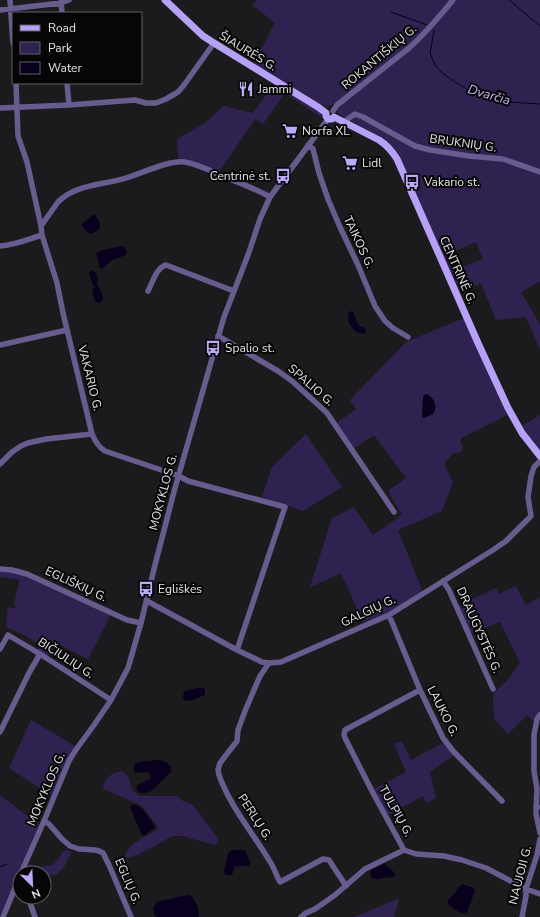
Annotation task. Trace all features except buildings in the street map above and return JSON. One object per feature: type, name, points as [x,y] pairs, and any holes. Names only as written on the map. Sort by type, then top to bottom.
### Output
[{"type":"main road","name":"ŠIAURĖS G.","points":[[165,0],[199,32],[214,43],[302,96],[330,115]]},
{"type":"main road","name":"CENTRINĖ G.","points":[[330,115],[385,144],[397,159],[508,408],[522,433],[540,456]]},
{"type":"street","points":[[10,0],[12,26]]},
{"type":"street","points":[[0,10],[69,0]]},
{"type":"street","name":"ROKANTIŠKIŲ G.","points":[[330,115],[337,106],[420,39],[452,0]]},
{"type":"street","points":[[61,1],[62,12]]},
{"type":"street","points":[[0,108],[135,100],[156,104],[178,92],[214,43]]},
{"type":"street","name":"VAKARIO G.","points":[[16,84],[18,136],[27,162],[42,234],[57,283],[92,434],[97,444],[105,451],[179,476],[188,481],[285,507],[237,650]]},
{"type":"street","points":[[67,84],[69,105]]},
{"type":"street","name":"BRUKNIŲ G.","points":[[345,122],[354,114],[363,117],[415,146],[436,151],[503,159],[540,172]]},
{"type":"street","name":"MOKYKLOS G.","points":[[25,865],[74,751],[94,726],[111,700],[128,668],[218,336],[260,219],[270,197],[330,115]]},
{"type":"street","name":"TAIKOS G.","points":[[308,145],[313,149],[328,199],[375,306],[385,321],[408,337]]},
{"type":"street","points":[[41,226],[58,202],[70,194],[96,184],[125,178],[157,167],[179,162],[186,162],[202,167],[270,197]]},
{"type":"street","points":[[0,246],[14,244],[42,234]]},
{"type":"street","points":[[148,291],[160,268],[164,265],[234,290]]},
{"type":"street","points":[[0,345],[67,330]]},
{"type":"street","name":"SPALIO G.","points":[[218,336],[278,371],[292,381],[327,413],[394,512]]},
{"type":"street","points":[[0,464],[12,452],[28,443],[46,439],[92,434]]},
{"type":"street","name":"GALGIŲ G.","points":[[269,663],[275,663],[288,659],[389,615],[500,546],[529,519],[530,513],[528,498],[531,476],[534,467],[540,461]]},
{"type":"street","name":"EGLIŠKIŲ G.","points":[[0,569],[12,570],[27,574],[127,620],[141,623]]},
{"type":"street","name":"DRAUGYSTĖS G.","points":[[443,581],[449,590],[493,689]]},
{"type":"street","points":[[147,601],[237,650],[262,662],[269,663]]},
{"type":"street","name":"LAUKO G.","points":[[389,615],[420,690],[443,738],[453,751],[502,801]]},
{"type":"street","points":[[0,649],[5,637]]},
{"type":"street","name":"BIČIULIŲ G.","points":[[5,637],[40,654],[111,700]]},
{"type":"street","points":[[0,732],[40,654]]},
{"type":"street","name":"PERLŲ G.","points":[[269,663],[260,676],[244,711],[238,730],[237,741],[220,763],[218,770],[219,775],[233,805],[270,861],[280,882],[323,858],[326,858],[329,860],[346,886]]},
{"type":"street","name":"TULPIŲ G.","points":[[420,690],[345,730],[344,732],[345,738],[362,773],[404,850],[416,854],[444,856],[462,860],[486,868],[526,889],[540,894]]},
{"type":"street","name":"NAUJOJI G.","points":[[540,715],[537,719],[534,735],[534,771],[538,791],[538,807],[536,814],[540,833]]},
{"type":"street","name":"EGLIŲ G.","points":[[44,821],[50,824],[62,840],[70,846],[79,849],[95,850],[103,853],[112,870],[131,917]]},
{"type":"street","name":"NAUJOJI G.","points":[[522,917],[526,889],[537,856],[540,839]]},
{"type":"street","points":[[304,915],[346,886],[365,869],[404,850]]},
{"type":"street","name":"MOKYKLOS G.","points":[[3,917],[12,896]]},
{"type":"street","points":[[31,905],[35,917]]},
{"type":"green space","points":[[257,0],[540,0],[540,281],[521,292],[540,325],[540,350],[526,317],[496,320],[481,283],[459,293],[400,159],[374,134],[338,113],[338,109],[343,102],[372,79],[367,78],[337,102],[326,108],[253,65],[275,23],[252,5]],"holes":[[[476,242],[483,259],[453,271],[446,255]]]},
{"type":"green space","points":[[274,84],[320,110],[322,118],[285,93],[263,124],[255,119],[219,172],[179,161],[177,139],[205,123],[224,106],[253,113]]},
{"type":"green space","points":[[464,318],[507,415],[461,438],[463,447],[462,451],[453,453],[444,464],[453,482],[442,511],[398,530],[423,592],[388,614],[363,622],[341,573],[310,587],[332,518],[354,507],[373,535],[402,515],[388,491],[406,478],[374,435],[352,450],[337,423],[356,409],[350,400],[406,342]],"holes":[[[423,398],[436,405],[435,411],[424,418],[422,416]]]},
{"type":"green space","points":[[540,415],[540,450],[522,426]]},
{"type":"green space","points":[[306,434],[342,487],[303,511],[262,497],[272,467]]},
{"type":"green space","points":[[0,571],[26,576],[111,614],[88,659],[56,643],[48,657],[38,650],[38,644],[26,636],[6,627],[8,607],[17,609],[14,604],[19,582],[21,580],[0,578]]},
{"type":"green space","points":[[516,586],[526,605],[540,597],[540,712],[533,721],[527,715],[508,734],[494,719],[494,692],[507,681],[520,663],[500,622],[471,634],[458,606],[496,588],[498,594]]},
{"type":"green space","points":[[31,720],[75,746],[69,756],[52,796],[9,768]]},
{"type":"green space","points":[[402,741],[411,760],[443,743],[454,755],[430,772],[436,798],[426,803],[423,796],[388,815],[374,789],[406,772],[394,744]]},
{"type":"green space","points":[[122,771],[128,776],[132,789],[140,796],[177,796],[183,801],[192,804],[218,838],[218,843],[214,845],[183,836],[172,836],[137,855],[127,858],[125,856],[133,844],[157,830],[158,827],[142,806],[104,789],[103,786],[108,777]]},
{"type":"green space","points":[[0,795],[39,825],[22,865],[12,865],[12,889],[2,914],[0,913]]},
{"type":"green space","points":[[66,850],[70,851],[71,853],[64,867],[56,875],[52,875],[52,865],[50,865],[54,864]]},
{"type":"green space","points":[[397,899],[399,900],[394,917],[354,917]]},
{"type":"water","points":[[95,215],[99,221],[100,228],[91,234],[81,225]]},
{"type":"water","points":[[123,246],[127,250],[126,255],[112,260],[102,269],[100,268],[96,253],[102,250]]},
{"type":"water","points":[[93,270],[97,275],[97,285],[101,290],[103,297],[102,302],[99,303],[95,302],[92,290],[95,287],[93,286],[89,273]]},
{"type":"water","points":[[352,311],[358,324],[365,328],[365,334],[357,332],[351,327],[348,316],[349,312]]},
{"type":"water","points":[[427,394],[433,400],[435,408],[433,414],[424,418],[422,417],[423,398],[424,395]]},
{"type":"water","points":[[204,688],[205,695],[185,701],[183,697],[184,692]]},
{"type":"water","points":[[158,760],[168,763],[171,767],[171,772],[151,791],[141,793],[137,791],[137,785],[150,779],[151,776],[147,772],[135,773],[134,765],[139,762]]},
{"type":"water","points":[[133,804],[137,805],[143,810],[155,827],[143,836],[130,807]]},
{"type":"water","points":[[232,850],[245,850],[250,864],[248,866],[235,866],[232,875],[225,875],[224,871],[228,853]]},
{"type":"water","points":[[384,864],[395,873],[395,876],[378,879],[372,878],[370,874],[371,870]]},
{"type":"water","points":[[462,884],[474,888],[475,891],[467,912],[465,913],[460,913],[448,903],[449,899]]},
{"type":"water","points":[[188,895],[191,896],[198,908],[199,917],[157,917],[154,914],[153,908],[156,903]]},
{"type":"waterway","points":[[509,0],[540,26]]},
{"type":"waterway","name":"Dvarčia","points":[[391,12],[427,25]]},
{"type":"waterway","name":"Dvarčia","points":[[433,30],[430,53],[435,65],[441,72],[455,82],[470,91],[507,102],[540,104]]},
{"type":"waterway","points":[[0,867],[7,864]]},
{"type":"place","name":"Jammi","points":[[246,89]]},
{"type":"place","name":"Norfa XL","points":[[290,131]]},
{"type":"place","name":"Lidl","points":[[350,163]]},
{"type":"place","name":"Centrinė st.","points":[[283,176]]},
{"type":"place","name":"Vakario st.","points":[[412,182]]},
{"type":"place","name":"Spalio st.","points":[[213,348]]},
{"type":"place","name":"Egliškės","points":[[146,589]]}]
